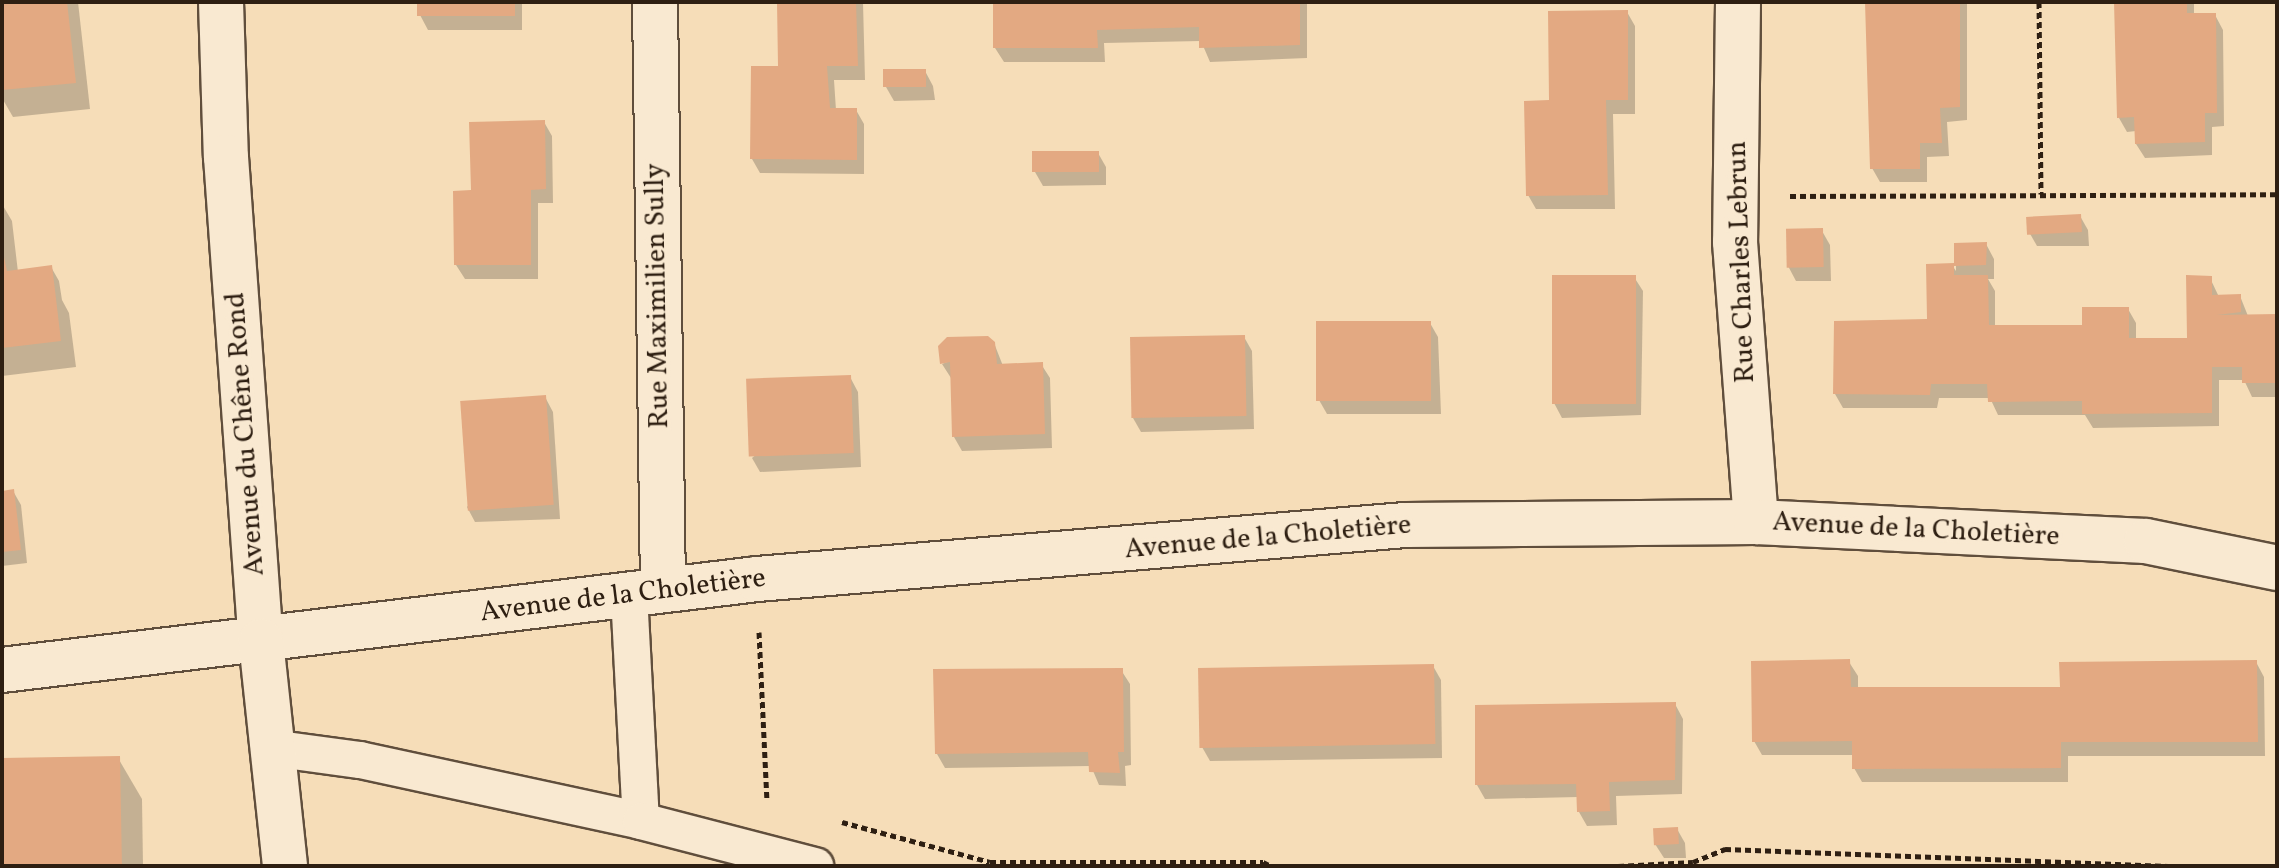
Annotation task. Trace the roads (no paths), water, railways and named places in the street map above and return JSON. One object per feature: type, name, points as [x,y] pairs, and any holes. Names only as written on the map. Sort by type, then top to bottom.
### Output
[{"type":"street","name":"Avenue du Chêne Rond","points":[[221,2],[226,157],[261,641],[285,866]]},
{"type":"street","name":"Rue Maximilien Sully","points":[[646,592],[655,2]]},
{"type":"street","name":"Rue Charles Lebrun","points":[[1738,2],[1735,242],[1756,522]]},
{"type":"street","name":"Avenue de la Choletière","points":[[2,670],[757,579],[1406,525],[1756,522],[2146,541],[2277,568]]},
{"type":"lane","points":[[641,821],[646,592]]},
{"type":"lane","points":[[271,748],[360,760],[641,821],[815,866]]}]
